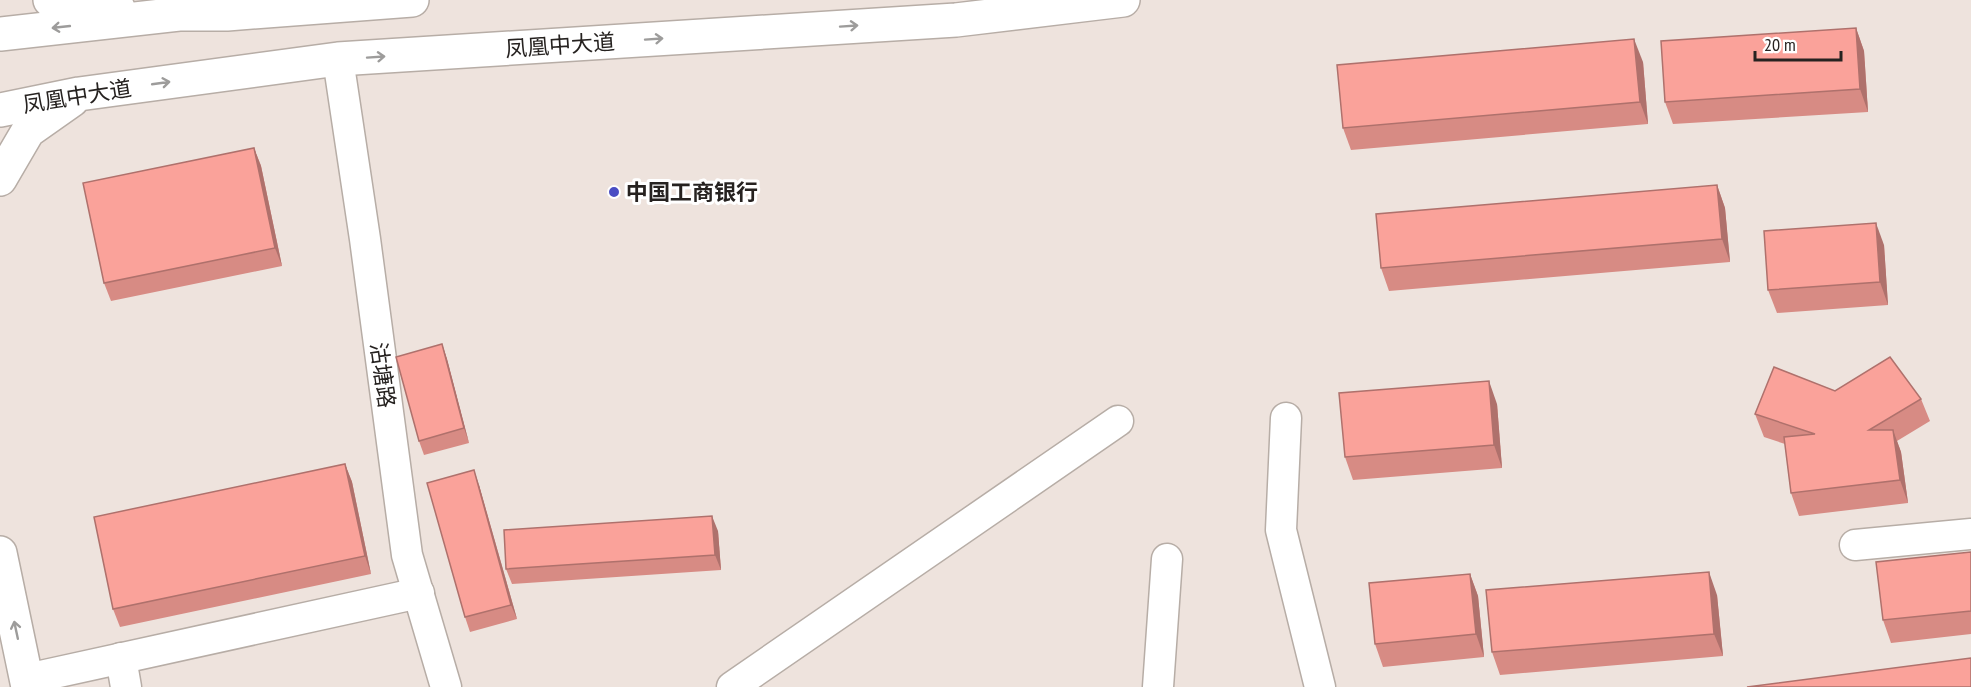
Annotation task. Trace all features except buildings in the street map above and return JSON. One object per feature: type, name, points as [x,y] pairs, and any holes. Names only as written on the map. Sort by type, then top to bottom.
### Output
[{"type":"main road","points":[[50,0],[179,14]]},
{"type":"main road","points":[[0,34],[226,7],[412,0]]},
{"type":"main road","name":"凤凰中大道","points":[[0,110],[79,94],[338,59],[956,20],[1123,0]]},
{"type":"main road","points":[[0,179],[28,131],[79,94]]},
{"type":"main road","points":[[0,553],[28,683]]},
{"type":"street","name":"沽塘路","points":[[338,59],[365,239],[407,555],[446,687]]},
{"type":"street","points":[[1286,418],[1281,530],[1320,687]]},
{"type":"street","points":[[732,687],[1118,421]]},
{"type":"street","points":[[1855,545],[1971,534]]},
{"type":"street","points":[[1158,687],[1167,559]]},
{"type":"street","points":[[28,683],[124,673],[418,593]]},
{"type":"place","name":"中国工商银行","points":[[614,192]]}]
